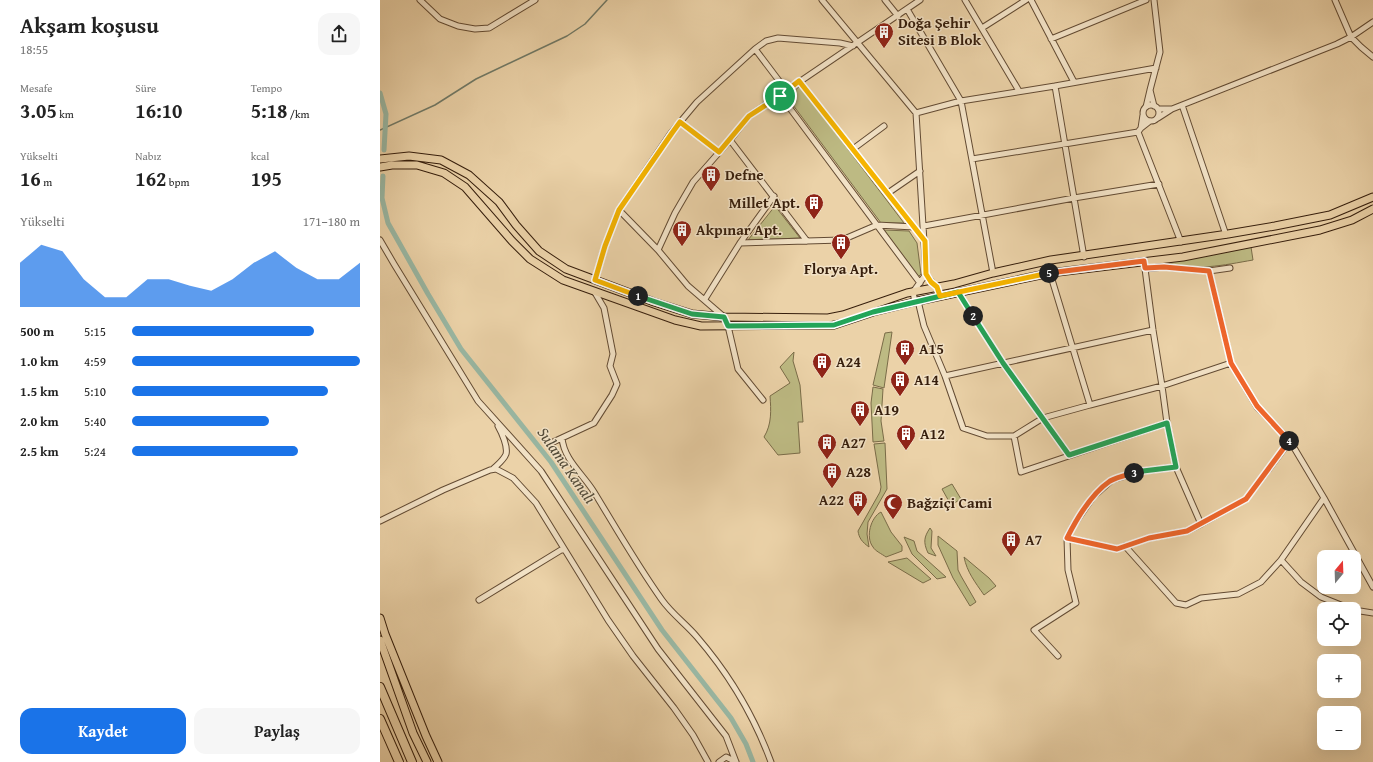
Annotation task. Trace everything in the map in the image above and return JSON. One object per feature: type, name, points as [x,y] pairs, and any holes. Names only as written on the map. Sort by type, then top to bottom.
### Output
[{"type":"highway","points":[[380,687],[412,762]]},
{"type":"highway","points":[[380,720],[400,762]]},
{"type":"main road","points":[[380,159],[409,156],[441,160],[469,175],[499,202],[516,225],[539,251],[566,269],[654,302],[692,314],[724,317],[828,318],[843,315],[913,292],[1051,260],[1226,235],[1330,215],[1373,196]]},
{"type":"main road","points":[[380,167],[392,165],[417,165],[444,173],[465,187],[512,241],[530,259],[563,280],[675,320],[701,326],[834,325],[873,312],[916,301],[1050,273],[1145,265],[1320,230],[1352,220],[1373,209]]},
{"type":"main road","points":[[380,618],[420,722],[438,762]]},
{"type":"main road","points":[[380,640],[413,733],[427,762]]},
{"type":"street","points":[[420,0],[440,19],[458,26],[475,29],[489,28],[535,0]]},
{"type":"street","points":[[822,0],[855,45],[916,113],[926,274],[931,282],[937,287],[940,296]]},
{"type":"street","points":[[885,0],[898,16]]},
{"type":"street","points":[[658,250],[675,213],[693,182],[749,116],[920,0]]},
{"type":"street","points":[[965,0],[1019,91]]},
{"type":"street","points":[[982,28],[1026,0]]},
{"type":"street","points":[[1031,0],[1074,82]]},
{"type":"street","points":[[1051,38],[1146,0]]},
{"type":"street","points":[[1154,0],[1160,52],[1139,130],[1181,242]]},
{"type":"street","points":[[1335,0],[1351,37],[1373,57]]},
{"type":"street","points":[[907,9],[961,101],[993,273]]},
{"type":"street","points":[[972,160],[1139,130],[1150,121],[1155,121],[1172,109],[1337,44],[1351,37],[1373,22]]},
{"type":"street","points":[[595,280],[605,246],[619,210],[672,133],[697,102],[754,49],[766,41],[778,38],[855,45]]},
{"type":"street","points":[[754,49],[786,90]]},
{"type":"street","points":[[916,113],[961,101],[1156,68]]},
{"type":"street","points":[[799,81],[925,241]]},
{"type":"street","points":[[1055,86],[1084,256]]},
{"type":"street","points":[[1150,90],[1151,100],[1159,113],[1158,118]]},
{"type":"street","points":[[780,96],[920,283]]},
{"type":"street","points":[[1182,105],[1226,235]]},
{"type":"street","points":[[1146,107],[1172,109]]},
{"type":"street","points":[[1143,115],[1146,120],[1150,121]]},
{"type":"street","points":[[680,122],[719,152]]},
{"type":"street","points":[[853,149],[884,126]]},
{"type":"street","points":[[730,140],[807,241]]},
{"type":"street","points":[[888,193],[920,171]]},
{"type":"street","points":[[924,226],[1159,184]]},
{"type":"street","points":[[705,299],[740,243],[774,196]]},
{"type":"street","points":[[619,210],[658,250],[688,286],[705,299],[724,317],[728,326],[738,369],[763,400]]},
{"type":"street","points":[[740,243],[842,240],[877,225],[914,226]]},
{"type":"street","points":[[380,240],[478,401],[540,471],[658,649],[726,736],[736,762]]},
{"type":"street","points":[[1201,524],[1176,467],[1167,423],[1145,265],[1209,271],[1230,268]]},
{"type":"street","points":[[1209,271],[1231,363],[1257,406],[1290,441],[1324,498],[1373,587]]},
{"type":"street","points":[[1050,273],[1090,405]]},
{"type":"street","points":[[926,274],[913,292],[924,326],[945,376],[963,428],[987,436],[1014,436],[1043,418],[1162,386],[1231,363]]},
{"type":"street","points":[[551,443],[594,423],[612,395],[617,384],[610,366],[613,354],[604,308],[593,290]]},
{"type":"street","points":[[958,292],[1003,363],[1069,455]]},
{"type":"street","points":[[945,376],[1153,330]]},
{"type":"street","points":[[490,414],[500,429],[506,450],[505,456],[493,470]]},
{"type":"street","points":[[1014,436],[1021,472],[1167,423]]},
{"type":"street","points":[[562,438],[562,444],[572,465],[589,483],[662,600],[696,637],[743,700],[762,737],[771,762]]},
{"type":"street","points":[[1067,538],[1117,549],[1149,538],[1187,531],[1246,499],[1290,441]]},
{"type":"street","points":[[1058,656],[1034,630],[1076,603],[1068,570],[1067,538],[1073,526],[1093,497],[1112,480],[1143,471],[1176,467]]},
{"type":"street","points":[[380,521],[443,490],[490,470],[502,472],[513,478],[536,503],[608,620],[674,708],[693,735],[708,762]]},
{"type":"street","points":[[1125,546],[1176,603],[1186,605],[1201,598],[1238,594],[1261,582],[1281,560],[1324,498]]},
{"type":"street","points":[[479,600],[561,550],[564,550]]},
{"type":"street","points":[[1281,560],[1301,582],[1321,597],[1333,602]]},
{"type":"street","points":[[1361,611],[1373,613]]},
{"type":"street","points":[[719,762],[726,757],[736,762]]},
{"type":"shaded area","points":[[800,86],[904,223],[881,223],[787,97]]},
{"type":"shaded area","points":[[775,206],[800,238],[748,240]]},
{"type":"shaded area","points":[[884,230],[909,231],[917,243],[921,274],[918,277]]},
{"type":"shaded area","points":[[1251,247],[1253,260],[1242,262],[1209,267],[1187,267],[1165,262]]},
{"type":"shaded area","points":[[892,332],[884,388],[873,385],[885,333]]},
{"type":"shaded area","points":[[794,352],[793,361],[800,385],[803,422],[798,422],[800,453],[778,455],[764,437],[770,422],[770,396],[790,383],[780,367]]},
{"type":"shaded area","points":[[873,387],[883,389],[881,421],[884,441],[873,442],[871,403]]},
{"type":"shaded area","points":[[885,443],[887,489],[868,522],[867,534],[869,547],[861,540],[858,531],[880,492],[881,487],[874,444]]},
{"type":"shaded area","points":[[952,484],[961,499],[951,505],[942,489]]},
{"type":"shaded area","points":[[881,512],[891,532],[902,546],[902,551],[886,557],[874,548],[869,538],[870,528],[874,518]]},
{"type":"shaded area","points":[[930,528],[932,531],[931,548],[936,556],[928,553],[925,546],[925,537]]},
{"type":"shaded area","points":[[938,536],[957,551],[958,570],[976,602],[970,606],[953,578],[938,545]]},
{"type":"shaded area","points":[[904,537],[914,541],[917,551],[946,577],[937,579],[912,554]]},
{"type":"shaded area","points":[[964,557],[989,578],[996,586],[984,595],[969,572]]},
{"type":"shaded area","points":[[907,558],[931,579],[923,583],[888,562]]},
{"type":"waterway","points":[[380,130],[435,105],[476,79],[567,36],[585,24],[607,0]]},
{"type":"waterway","name":"Sulama Kanalı","points":[[380,93],[386,114],[384,150]]},
{"type":"waterway","name":"Sulama Kanalı","points":[[383,176],[382,198],[388,223],[461,349],[551,462],[662,630],[731,718],[746,744],[753,762]]},
{"type":"place","name":"Doğa Şehir Sitesi B Blok","points":[[884,49]]},
{"type":"place","name":"Defne","points":[[711,192]]},
{"type":"place","name":"Millet Apt.","points":[[814,220]]},
{"type":"place","name":"Akpınar Apt.","points":[[682,247]]},
{"type":"place","name":"Florya Apt.","points":[[841,260]]},
{"type":"place","name":"A15","points":[[905,366]]},
{"type":"place","name":"A24","points":[[822,379]]},
{"type":"place","name":"A14","points":[[900,397]]},
{"type":"place","name":"A19","points":[[860,427]]},
{"type":"place","name":"A12","points":[[906,451]]},
{"type":"place","name":"A27","points":[[827,460]]},
{"type":"place","name":"A28","points":[[832,489]]},
{"type":"place","name":"A22","points":[[858,517]]},
{"type":"place","name":"Bağziçi Cami","points":[[893,520]]},
{"type":"place","name":"A7","points":[[1011,557]]},
{"type":"route","points":[[780,96],[749,116],[719,152],[680,122],[619,210],[605,246],[595,280],[654,302],[692,314],[724,317],[728,326],[834,325],[873,312],[940,296],[958,292],[1003,363],[1069,455],[1167,423],[1176,467],[1143,471],[1112,480],[1093,497],[1073,526],[1067,538],[1117,549],[1149,538],[1187,531],[1246,499],[1290,441],[1257,406],[1231,363],[1209,271],[1164,267],[1145,268],[1144,261],[1050,273],[940,296],[937,287],[931,282],[926,274],[925,241],[799,81],[780,96]]}]
